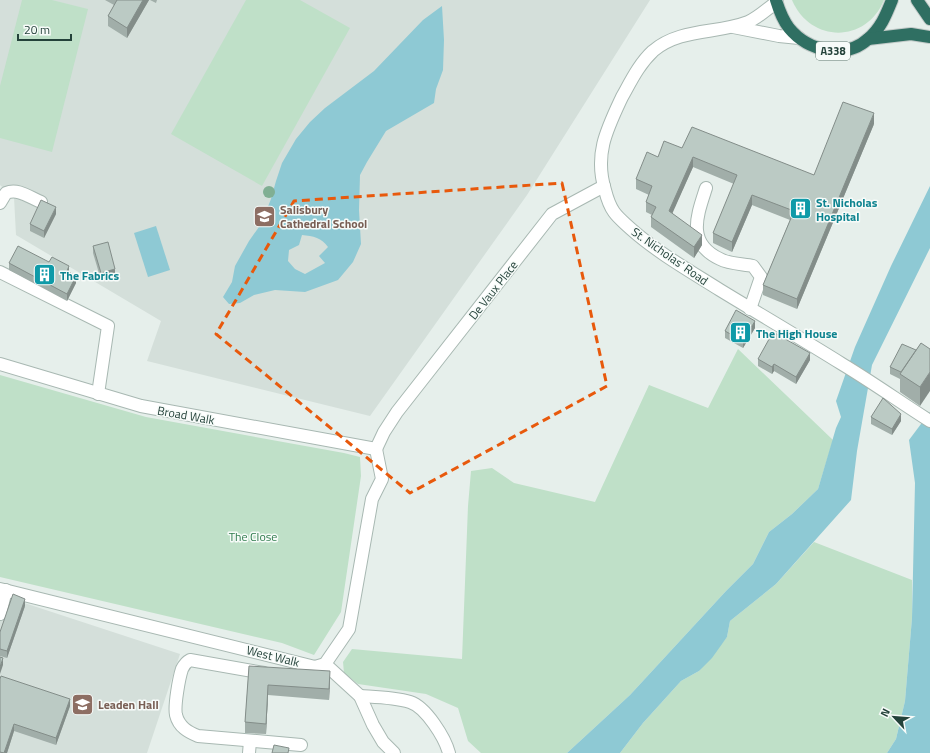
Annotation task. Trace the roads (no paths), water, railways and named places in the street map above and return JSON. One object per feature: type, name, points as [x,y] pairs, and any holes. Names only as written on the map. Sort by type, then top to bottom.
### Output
[{"type":"highway","name":"A338","points":[[777,1],[781,16],[789,28],[799,38],[815,47],[837,51],[849,50],[868,39],[880,27],[892,0]]},
{"type":"highway","points":[[917,0],[930,19]]},
{"type":"highway","name":"A338","points":[[868,39],[911,34],[930,36]]},
{"type":"street","name":"St. Nicholas' Road","points":[[777,1],[749,21],[730,27],[700,32],[671,40],[653,51],[642,62],[632,78],[607,129],[601,153],[600,165],[608,202],[615,214],[641,238],[662,254],[750,309],[843,364],[909,408],[930,420]]},
{"type":"street","name":"St. Nicholas' Road","points":[[730,27],[799,38]]},
{"type":"street","name":"De Vaux Place","points":[[376,449],[384,432],[397,412],[552,214],[604,186]]},
{"type":"street","points":[[706,188],[698,211],[696,227],[698,238],[704,249],[721,260],[753,266],[761,277],[750,309]]},
{"type":"street","points":[[0,203],[6,193],[12,191],[20,192],[41,202]]},
{"type":"street","points":[[0,272],[108,326],[98,394]]},
{"type":"street","name":"Broad Walk","points":[[0,364],[141,406],[376,449]]},
{"type":"street","points":[[296,674],[302,674],[320,666],[349,629],[372,499],[382,479],[376,449]]},
{"type":"street","points":[[0,614],[3,590]]},
{"type":"street","name":"West Walk","points":[[3,590],[320,666]]},
{"type":"street","points":[[273,674],[190,660],[186,662],[182,668],[175,707],[176,716],[182,726],[198,736],[301,746]]},
{"type":"street","points":[[320,666],[360,696],[373,725],[383,742],[394,753]]},
{"type":"street","points":[[360,696],[412,702],[434,722],[449,753]]},
{"type":"street","points":[[249,753],[250,741]]},
{"type":"water","points":[[442,6],[444,40],[443,70],[436,89],[434,103],[386,131],[360,175],[359,210],[361,244],[353,262],[338,280],[305,292],[275,290],[254,295],[240,303],[229,304],[223,297],[232,282],[235,266],[249,241],[261,224],[271,199],[282,163],[296,139],[310,122],[325,108],[374,71],[423,20]],"holes":[[[302,235],[320,240],[328,247],[319,256],[325,263],[305,274],[295,269],[288,261],[289,250],[299,245]]]},
{"type":"water","points":[[930,186],[930,248],[872,365],[857,451],[851,500],[776,584],[730,621],[727,637],[712,658],[699,671],[681,681],[643,723],[620,753],[567,753],[630,695],[726,591],[753,564],[769,532],[792,514],[818,489],[836,428],[841,417],[836,401],[855,347],[891,266]]},
{"type":"water","points":[[156,226],[170,270],[148,277],[134,233]]},
{"type":"water","points":[[930,412],[930,753],[887,753],[896,739],[905,701],[912,618],[915,483],[909,440]]},
{"type":"place","name":"St. Nicholas Hospital","points":[[800,209]]},
{"type":"place","name":"Salisbury Cathedral School","points":[[264,216]]},
{"type":"place","name":"The Fabrics","points":[[44,275]]},
{"type":"place","name":"The High House","points":[[740,333]]},
{"type":"place","name":"Leaden Hall","points":[[82,704]]},
{"type":"park label","name":"The Close","points":[[253,536]]}]
